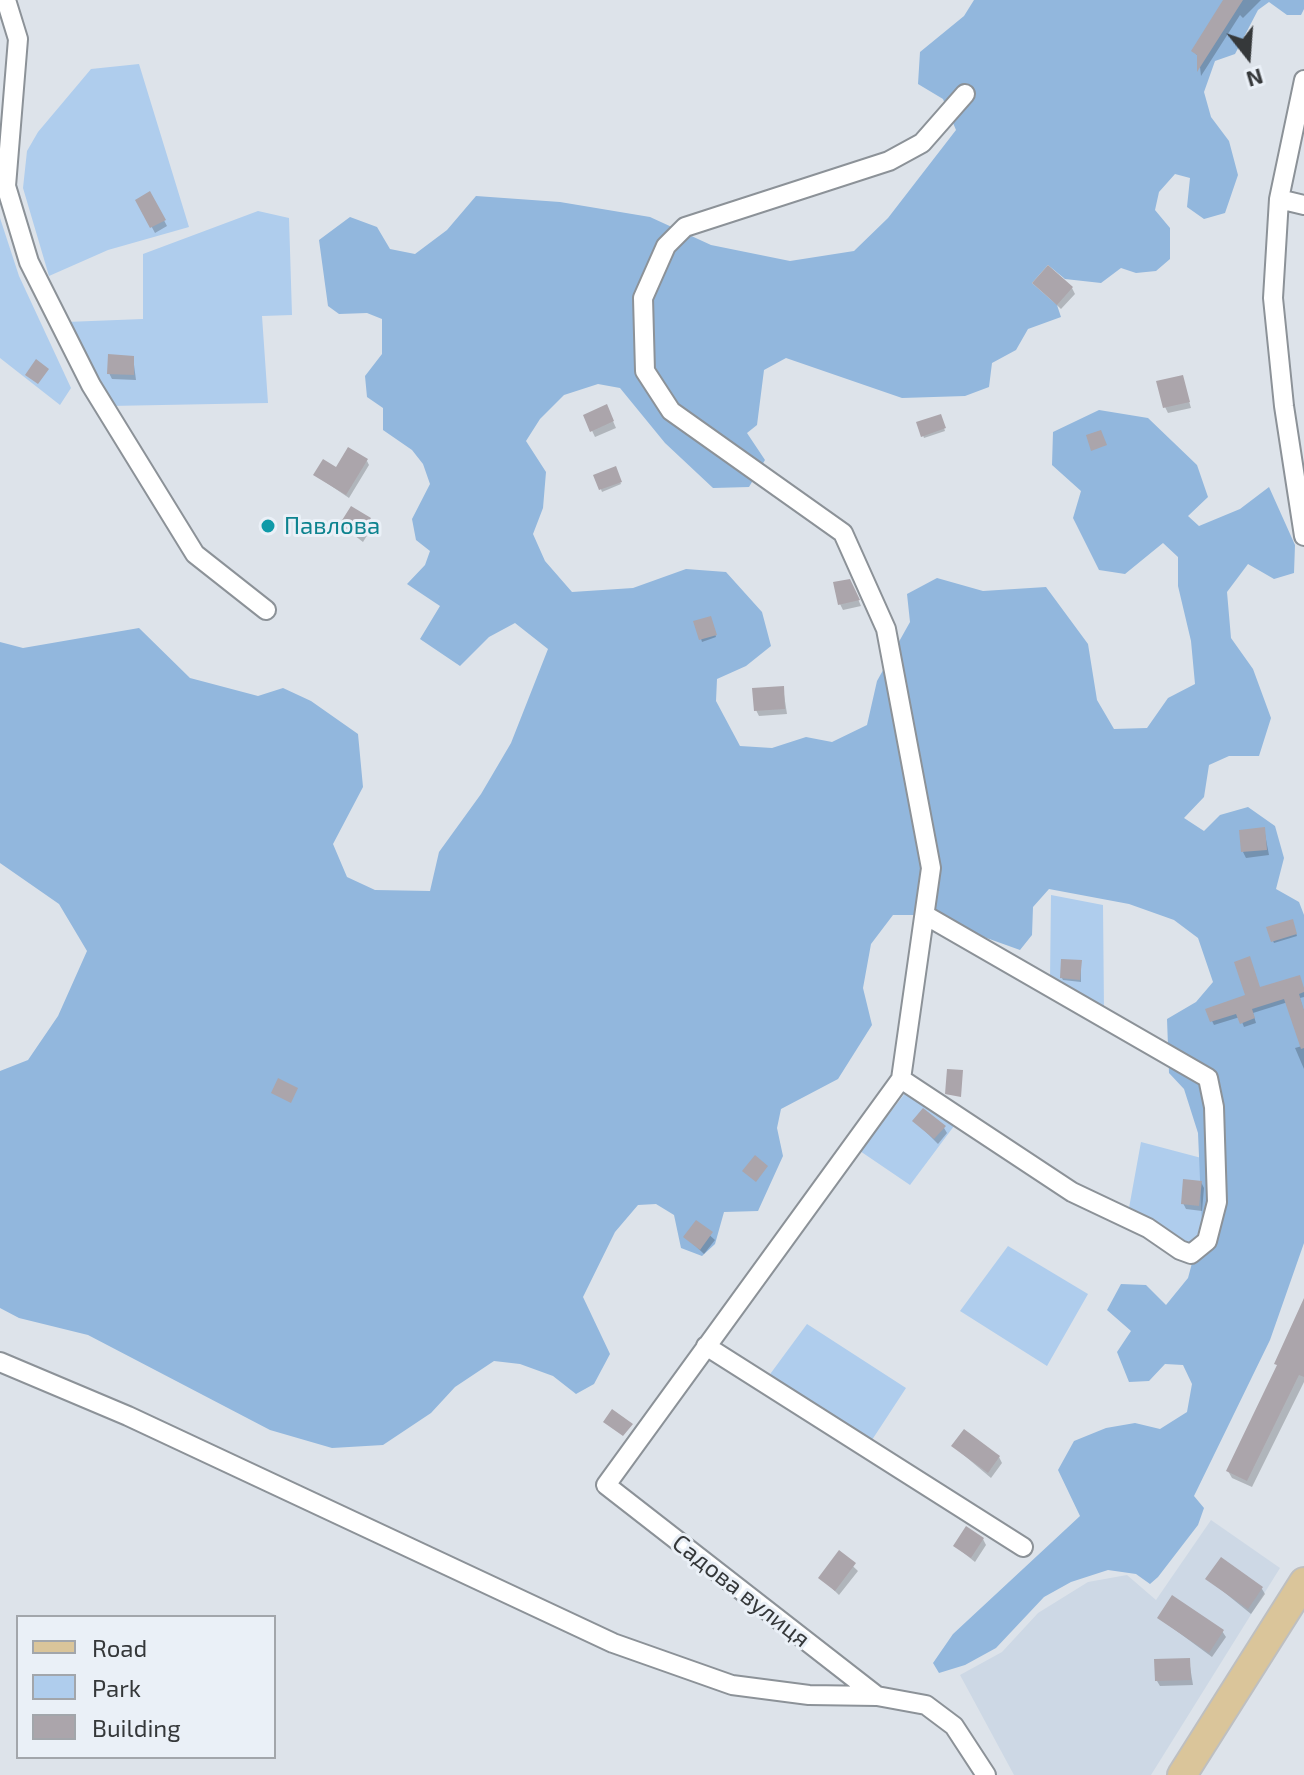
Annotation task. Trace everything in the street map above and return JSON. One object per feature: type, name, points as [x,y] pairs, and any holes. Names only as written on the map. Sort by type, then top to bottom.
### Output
[{"type":"main road","points":[[1182,1775],[1304,1582]]},
{"type":"street","points":[[6,0],[18,39],[6,186],[29,262],[91,385],[195,554],[266,610]]},
{"type":"street","points":[[1304,80],[1279,199],[1273,298],[1284,406],[1304,536]]},
{"type":"street","points":[[965,94],[922,143],[889,161],[685,227],[666,246],[643,298],[645,371],[671,411],[843,533],[886,629],[931,868],[901,1079],[706,1346],[1023,1547]]},
{"type":"street","points":[[1279,199],[1304,205]]},
{"type":"street","points":[[901,1079],[1072,1192],[1148,1228],[1180,1250],[1191,1254],[1207,1241],[1217,1202],[1214,1107],[1208,1078],[925,915]]},
{"type":"street","name":"Садова вулиця","points":[[706,1346],[606,1485],[877,1696]]},
{"type":"street","points":[[0,1362],[128,1416],[613,1643],[732,1685],[809,1695],[877,1696],[926,1705],[954,1726],[986,1775]]},
{"type":"shaded area","points":[[974,0],[1304,0],[1304,9],[1301,15],[1287,15],[1269,2],[1258,10],[1235,54],[1215,61],[1204,92],[1211,117],[1229,141],[1238,175],[1225,213],[1204,219],[1187,207],[1190,178],[1175,174],[1159,192],[1155,210],[1170,228],[1170,259],[1156,271],[1136,273],[1121,268],[1101,283],[1065,279],[1048,265],[1032,283],[1057,305],[1061,317],[1028,329],[1016,350],[992,363],[989,387],[965,396],[902,398],[786,358],[764,370],[757,425],[747,433],[765,460],[749,487],[713,488],[665,443],[620,388],[598,384],[564,395],[540,419],[526,441],[546,472],[543,508],[533,534],[545,561],[572,592],[633,588],[686,569],[726,572],[762,612],[771,646],[746,666],[717,679],[716,701],[740,746],[772,748],[806,737],[832,742],[867,725],[877,681],[910,622],[907,594],[937,578],[983,591],[1046,587],[1088,644],[1097,700],[1114,729],[1147,728],[1168,698],[1195,684],[1191,641],[1178,586],[1178,557],[1163,543],[1125,574],[1099,570],[1073,518],[1081,491],[1052,465],[1053,432],[1099,410],[1148,418],[1197,465],[1208,497],[1188,516],[1199,526],[1240,509],[1269,487],[1295,545],[1294,573],[1274,579],[1248,564],[1227,592],[1231,638],[1253,669],[1271,718],[1259,756],[1229,756],[1209,765],[1204,797],[1184,818],[1204,831],[1220,815],[1248,807],[1275,826],[1284,858],[1276,889],[1299,902],[1304,915],[1304,1243],[1270,1340],[1194,1496],[1204,1508],[1198,1525],[1158,1577],[1150,1584],[1136,1574],[1108,1570],[1071,1582],[1044,1597],[996,1648],[965,1665],[939,1673],[933,1663],[953,1634],[1080,1516],[1058,1470],[1074,1441],[1106,1428],[1135,1423],[1160,1429],[1187,1412],[1192,1384],[1183,1365],[1165,1364],[1149,1381],[1129,1382],[1117,1352],[1131,1331],[1107,1310],[1121,1284],[1146,1285],[1166,1305],[1188,1278],[1202,1226],[1198,1133],[1184,1089],[1169,1073],[1167,1019],[1196,1002],[1213,982],[1198,938],[1174,920],[1129,904],[1049,889],[1033,907],[1032,935],[1020,950],[981,936],[944,915],[893,915],[871,944],[863,988],[872,1025],[838,1079],[781,1109],[777,1128],[783,1156],[758,1211],[724,1212],[715,1244],[702,1256],[681,1248],[674,1215],[656,1204],[638,1205],[615,1232],[583,1297],[610,1354],[594,1384],[576,1394],[553,1376],[520,1364],[494,1361],[455,1387],[431,1413],[383,1445],[332,1448],[270,1430],[88,1335],[19,1318],[0,1308],[0,1071],[28,1060],[58,1016],[87,951],[59,904],[0,863],[0,642],[23,648],[139,628],[190,678],[258,696],[283,688],[311,701],[358,734],[363,787],[333,844],[347,877],[375,890],[430,891],[439,852],[481,794],[511,743],[548,649],[515,623],[489,637],[460,666],[420,639],[440,606],[407,584],[425,565],[430,551],[416,540],[412,519],[430,484],[423,464],[412,450],[383,430],[383,408],[367,397],[365,376],[382,354],[382,319],[367,313],[339,314],[328,306],[319,240],[350,217],[377,227],[390,249],[415,254],[447,230],[476,196],[560,202],[650,217],[711,245],[790,261],[854,251],[888,218],[956,130],[943,99],[918,84],[920,52],[964,16]]},
{"type":"shaded area","points":[[1211,1520],[1280,1568],[1151,1775],[1014,1775],[960,1675],[1002,1652],[1038,1613],[1088,1582],[1127,1575],[1156,1600]]},
{"type":"green space","points":[[139,64],[189,227],[108,250],[49,276],[23,188],[27,151],[38,132],[91,69]]},
{"type":"green space","points":[[258,211],[289,218],[292,315],[262,316],[268,403],[109,406],[66,322],[143,319],[143,254]]},
{"type":"green space","points":[[0,218],[19,276],[71,388],[60,405],[0,358]]},
{"type":"green space","points":[[1051,895],[1103,905],[1104,1012],[1050,980]]},
{"type":"green space","points":[[906,1092],[954,1126],[910,1185],[860,1151]]},
{"type":"green space","points":[[1141,1142],[1209,1160],[1204,1235],[1187,1246],[1129,1208]]},
{"type":"green space","points":[[1008,1246],[1088,1294],[1047,1366],[960,1311]]},
{"type":"green space","points":[[807,1324],[906,1388],[870,1443],[768,1377]]},
{"type":"building","points":[[1223,0],[1243,0],[1197,72],[1197,55],[1191,51]]},
{"type":"building","points":[[150,191],[166,220],[150,228],[135,200]]},
{"type":"building","points":[[1048,265],[1073,287],[1057,305],[1032,283]]},
{"type":"building","points":[[108,354],[134,356],[134,375],[107,374]]},
{"type":"building","points":[[36,359],[49,369],[38,384],[25,375]]},
{"type":"building","points":[[1183,375],[1190,402],[1163,408],[1156,381]]},
{"type":"building","points":[[607,404],[614,421],[590,432],[583,415]]},
{"type":"building","points":[[941,414],[946,428],[921,437],[916,422]]},
{"type":"building","points":[[1101,430],[1107,445],[1091,451],[1086,435]]},
{"type":"building","points":[[348,447],[368,459],[346,495],[313,475],[323,459],[336,467]]},
{"type":"building","points":[[616,466],[622,482],[599,490],[593,475]]},
{"type":"building","points":[[351,506],[371,518],[359,537],[339,525]]},
{"type":"building","points":[[850,579],[860,600],[838,605],[833,582]]},
{"type":"building","points":[[711,616],[717,635],[699,640],[693,621]]},
{"type":"building","points":[[784,686],[785,709],[754,711],[752,688]]},
{"type":"building","points":[[1265,827],[1267,850],[1241,852],[1239,830]]},
{"type":"building","points":[[1293,919],[1297,934],[1271,942],[1266,927]]},
{"type":"building","points":[[1250,956],[1260,987],[1300,975],[1304,988],[1304,992],[1299,994],[1304,1010],[1304,1048],[1301,1049],[1284,999],[1252,1009],[1255,1018],[1240,1024],[1236,1014],[1210,1022],[1205,1009],[1245,995],[1234,962]]},
{"type":"building","points":[[1061,959],[1082,960],[1080,980],[1060,978]]},
{"type":"building","points":[[947,1069],[963,1070],[961,1097],[945,1094]]},
{"type":"building","points":[[278,1078],[298,1088],[291,1103],[271,1093]]},
{"type":"building","points":[[923,1108],[946,1126],[934,1139],[912,1121]]},
{"type":"building","points":[[755,1155],[768,1166],[756,1182],[742,1171]]},
{"type":"building","points":[[1183,1179],[1202,1181],[1199,1206],[1181,1204]]},
{"type":"building","points":[[696,1220],[713,1232],[700,1250],[683,1237]]},
{"type":"building","points":[[1304,1298],[1304,1377],[1299,1375],[1247,1481],[1226,1471],[1277,1365],[1274,1364]]},
{"type":"building","points":[[612,1409],[633,1424],[623,1436],[603,1422]]},
{"type":"building","points":[[964,1429],[1000,1456],[988,1473],[951,1446]]},
{"type":"building","points":[[966,1526],[984,1538],[971,1558],[953,1546]]},
{"type":"building","points":[[839,1550],[856,1563],[835,1591],[818,1578]]},
{"type":"building","points":[[1221,1557],[1263,1587],[1248,1609],[1205,1579]]},
{"type":"building","points":[[1172,1595],[1224,1630],[1209,1653],[1157,1618]]},
{"type":"building","points":[[1190,1658],[1191,1680],[1155,1681],[1154,1659]]},
{"type":"place","name":"Павлова","points":[[268,526]]}]
